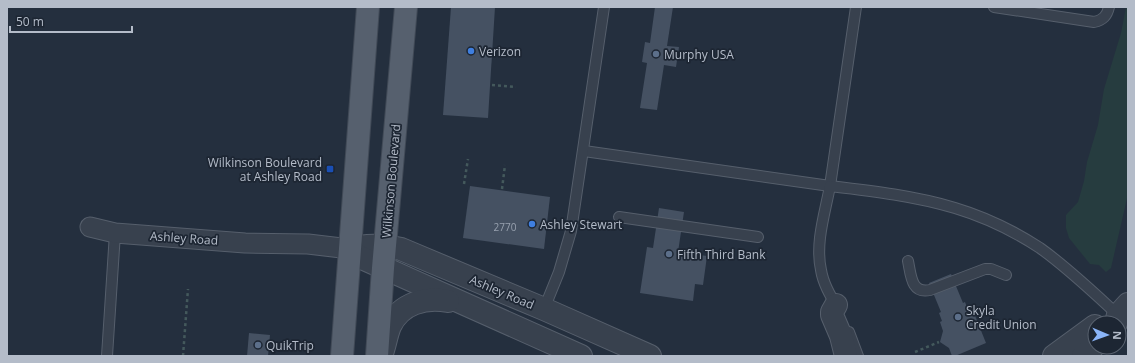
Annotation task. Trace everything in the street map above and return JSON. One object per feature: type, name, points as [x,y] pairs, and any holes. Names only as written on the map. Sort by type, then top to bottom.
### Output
[{"type":"main road","points":[[342,356],[368,7]]},
{"type":"main road","name":"Wilkinson Boulevard","points":[[379,356],[383,268],[406,7]]},
{"type":"street","name":"Ashley Road","points":[[90,227],[115,233],[245,243],[308,244],[350,250],[366,246],[385,246],[410,253],[544,309],[650,356]]},
{"type":"street","name":"Ashley Road","points":[[350,250],[360,258],[581,356]]},
{"type":"street","points":[[379,356],[394,319],[401,311],[412,304],[422,300],[436,299],[470,307]]},
{"type":"street","points":[[836,305],[832,315],[841,336],[846,356]]},
{"type":"street","points":[[1054,356],[1087,332]]},
{"type":"lane","points":[[544,309],[570,239],[604,7]]},
{"type":"lane","points":[[856,7],[819,258],[823,280],[847,326],[858,356]]},
{"type":"lane","points":[[994,7],[1094,22],[1103,19],[1108,12],[1109,7]]},
{"type":"lane","points":[[584,151],[885,193],[937,203],[958,209],[990,222],[1040,249],[1086,285],[1115,315]]},
{"type":"lane","points":[[619,217],[758,237]]},
{"type":"lane","points":[[107,356],[115,233]]},
{"type":"lane","points":[[908,261],[914,283],[916,287],[922,291],[930,290],[984,269],[991,269],[1006,275]]},
{"type":"path","points":[[492,85],[516,87]]},
{"type":"path","points":[[464,184],[468,159]]},
{"type":"path","points":[[502,189],[505,165]]},
{"type":"path","points":[[183,356],[188,289]]},
{"type":"path","points":[[915,352],[939,342]]},
{"type":"green space","points":[[1126,7],[1128,7],[1128,194],[1111,268],[1106,272],[1099,265],[1090,264],[1069,238],[1066,228],[1066,215],[1078,202],[1084,181],[1087,162],[1098,125],[1104,89],[1121,33]]},
{"type":"building","points":[[451,7],[495,7],[488,118],[443,115]]},
{"type":"building","points":[[655,7],[673,7],[667,46],[679,47],[676,67],[664,65],[657,110],[640,108],[647,63],[642,62],[645,42],[650,43]]},
{"type":"building","points":[[470,186],[550,197],[544,249],[463,238]]},
{"type":"building","name":"Fifth Third Bank","points":[[659,208],[684,212],[678,252],[707,256],[703,285],[695,284],[693,301],[640,293],[647,247],[653,248]]},
{"type":"building","name":"Skyla Credit Union","points":[[951,274],[963,303],[965,302],[968,310],[972,308],[986,343],[955,356],[952,356],[949,348],[940,342],[943,331],[939,313],[941,312],[929,283]]},
{"type":"building","name":"QuikTrip","points":[[249,333],[270,335],[268,356],[247,356]]},
{"type":"place","name":"Verizon","points":[[471,51]]},
{"type":"place","name":"Murphy USA","points":[[656,54]]},
{"type":"place","name":"Wilkinson Boulevard at Ashley Road","points":[[330,169]]},
{"type":"place","name":"Ashley Stewart","points":[[532,224]]},
{"type":"place","name":"Fifth Third Bank","points":[[669,254]]},
{"type":"place","name":"Skyla Credit Union","points":[[958,317]]},
{"type":"place","name":"QuikTrip","points":[[258,345]]}]
